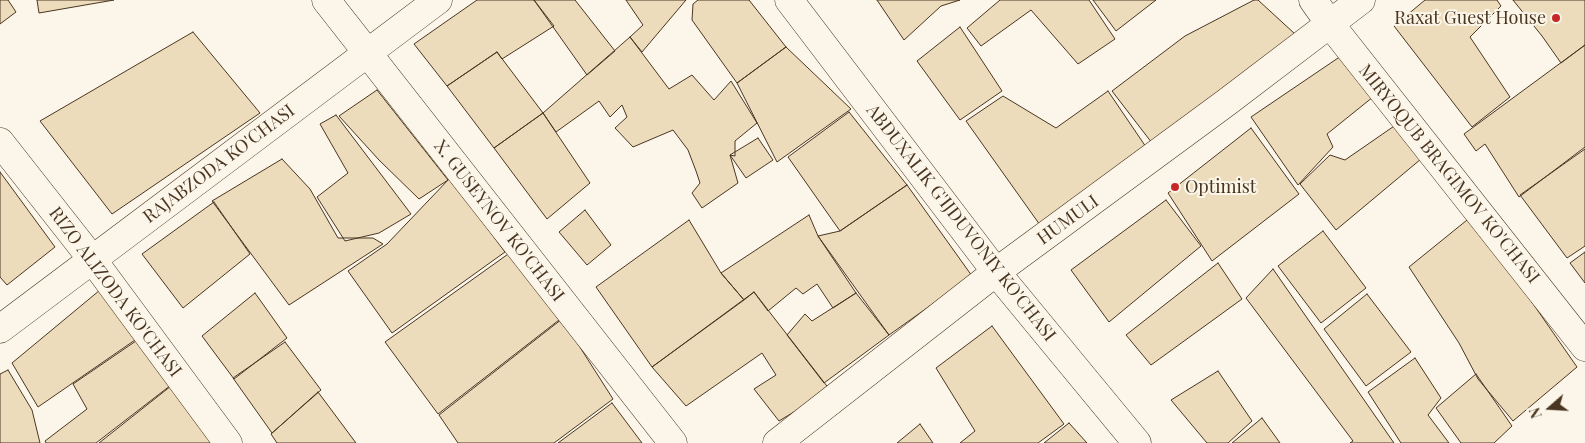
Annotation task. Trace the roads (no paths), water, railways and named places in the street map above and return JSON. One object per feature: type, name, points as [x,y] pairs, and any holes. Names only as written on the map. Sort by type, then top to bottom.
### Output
[{"type":"street","name":"X. GUSEYNOV KO'CHASI","points":[[326,0],[673,443]]},
{"type":"street","name":"RAJABZODA KO'CHASI","points":[[0,329],[438,0]]},
{"type":"street","name":"ABDUXALIK G'IJDUVONIY KO'CHASI","points":[[789,0],[996,272],[1137,443]]},
{"type":"street","name":"MIRYOQUB BRAGIMOV KO'CHASI","points":[[1313,0],[1585,347]]},
{"type":"street","name":"HUMULI","points":[[778,443],[996,272],[1228,102],[1361,0]]},
{"type":"street","name":"RIZO ALIZODA KO'CHASI","points":[[0,142],[92,259],[228,443]]},
{"type":"place","name":"Raxat Guest House","points":[[1556,18]]},
{"type":"place","name":"Optimist","points":[[1175,187]]}]
